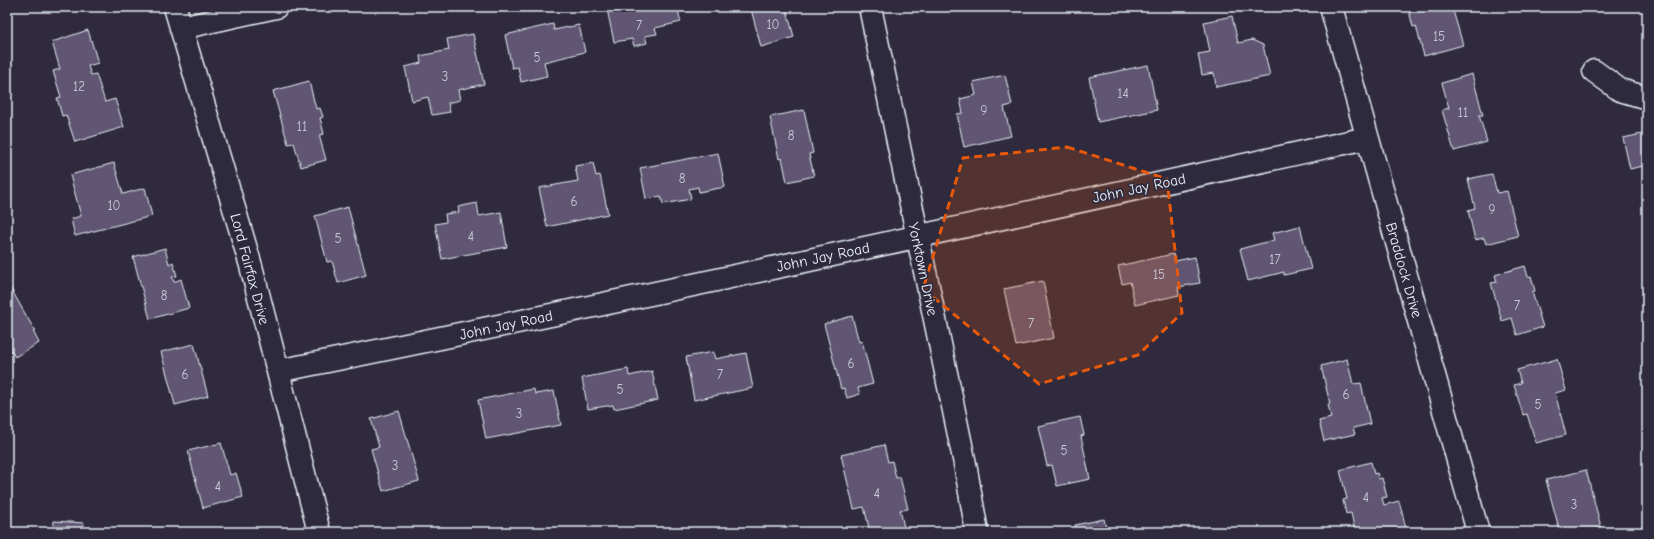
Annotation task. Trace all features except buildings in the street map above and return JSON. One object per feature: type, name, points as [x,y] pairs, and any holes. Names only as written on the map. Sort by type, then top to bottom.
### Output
[{"type":"street","name":"Lord Fairfax Drive","points":[[175,7],[251,266],[319,532]]},
{"type":"street","points":[[181,28],[276,7]]},
{"type":"street","name":"Yorktown Drive","points":[[870,7],[916,237],[965,464],[977,532]]},
{"type":"street","name":"Braddock Drive","points":[[1330,7],[1478,532]]},
{"type":"street","points":[[1594,71],[1620,90],[1647,98]]},
{"type":"street","name":"John Jay Road","points":[[278,371],[478,331],[1367,138]]},
{"type":"highlighted area","points":[[1067,147],[1167,179],[1182,313],[1138,355],[1039,384],[923,289],[963,158]]}]
